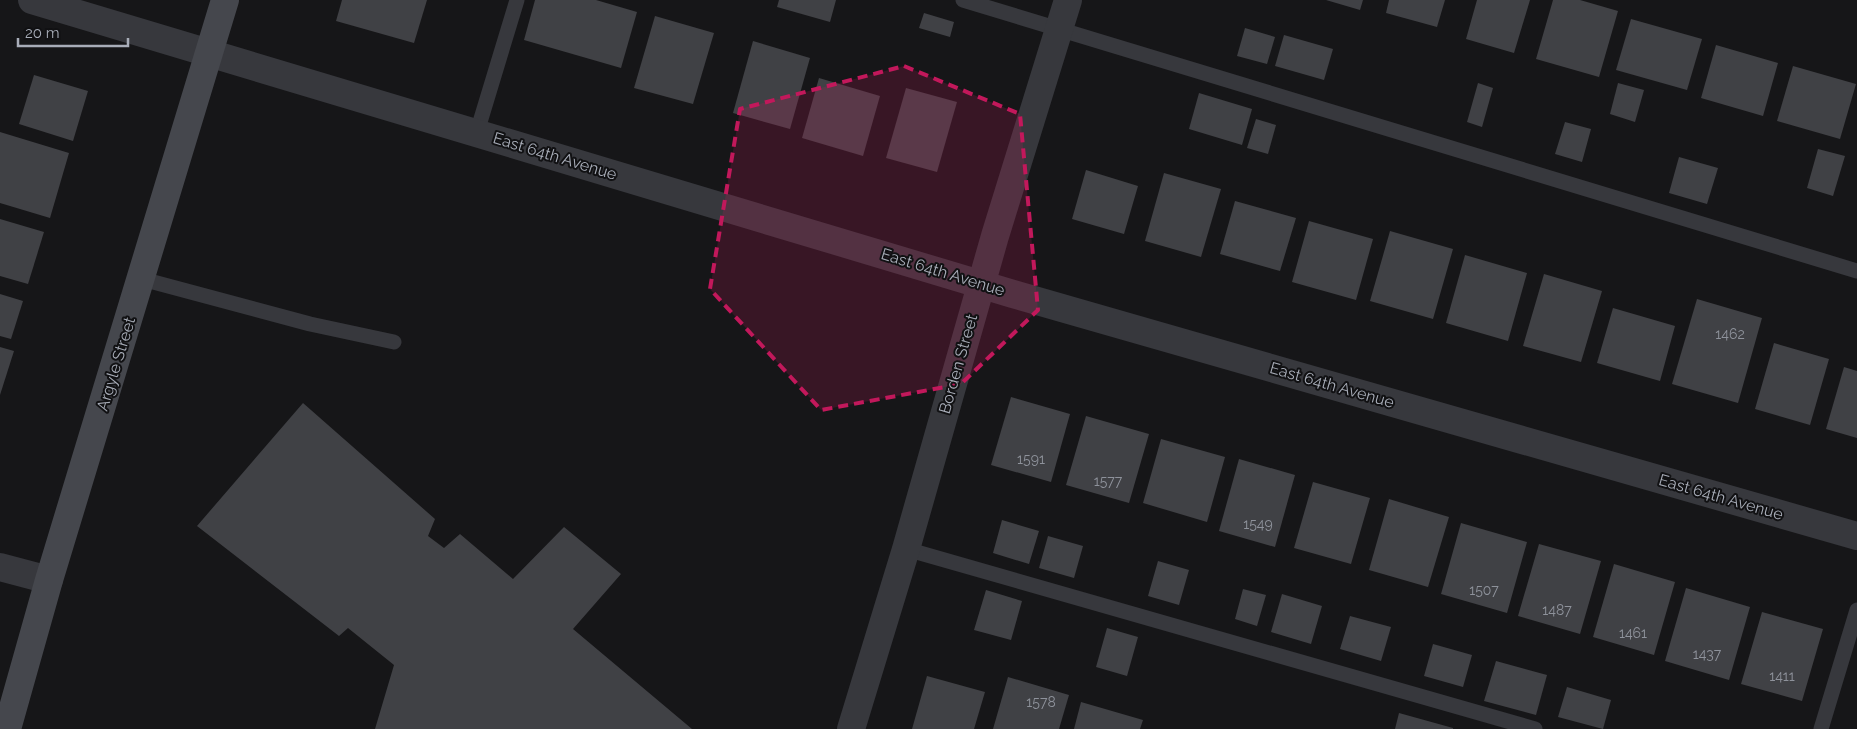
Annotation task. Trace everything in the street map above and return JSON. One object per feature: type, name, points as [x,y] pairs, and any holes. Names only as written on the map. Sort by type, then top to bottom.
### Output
[{"type":"street","name":"East 64th Avenue","points":[[32,0],[981,284],[1857,536]]},
{"type":"street","name":"Argyle Street","points":[[7,729],[49,580],[142,279],[225,0]]},
{"type":"street","name":"Borden Street","points":[[851,729],[906,549],[981,284],[1068,0]]},
{"type":"street","points":[[0,567],[49,580]]},
{"type":"lane","points":[[477,132],[517,0]]},
{"type":"lane","points":[[963,0],[1857,270]]},
{"type":"lane","points":[[142,279],[310,324],[394,342]]},
{"type":"lane","points":[[906,549],[1535,729]]},
{"type":"lane","points":[[1821,729],[1857,610]]},
{"type":"highlighted area","points":[[904,66],[1020,114],[1038,310],[961,384],[821,410],[710,289],[740,109]]},
{"type":"building","points":[[342,0],[427,0],[414,43],[336,21]]},
{"type":"building","points":[[535,0],[596,0],[637,12],[621,68],[524,40]]},
{"type":"building","points":[[779,0],[836,0],[830,22],[777,7]]},
{"type":"building","points":[[1326,0],[1363,0],[1360,10]]},
{"type":"building","points":[[1389,0],[1445,0],[1437,27],[1386,13]]},
{"type":"building","points":[[1477,0],[1530,0],[1514,53],[1466,39]]},
{"type":"building","points":[[1553,0],[1580,0],[1618,11],[1599,77],[1536,59]]},
{"type":"building","points":[[924,13],[954,22],[950,37],[919,28]]},
{"type":"building","points":[[655,16],[714,33],[693,104],[634,88]]},
{"type":"building","points":[[1631,19],[1702,39],[1687,90],[1616,70]]},
{"type":"building","points":[[1245,28],[1275,37],[1267,64],[1237,56]]},
{"type":"building","points":[[1284,35],[1333,49],[1324,80],[1275,66]]},
{"type":"building","points":[[753,41],[810,58],[790,129],[733,113]]},
{"type":"building","points":[[1716,45],[1778,63],[1763,116],[1701,98]]},
{"type":"building","points":[[1793,66],[1856,84],[1840,139],[1777,121]]},
{"type":"building","points":[[34,75],[88,91],[73,141],[19,124]]},
{"type":"building","points":[[819,78],[880,96],[863,156],[802,138]]},
{"type":"building","points":[[1478,83],[1493,88],[1482,127],[1467,122]]},
{"type":"building","points":[[1618,83],[1644,90],[1635,122],[1610,114]]},
{"type":"building","points":[[906,88],[957,102],[937,172],[886,158]]},
{"type":"building","points":[[1199,93],[1252,109],[1242,145],[1189,129]]},
{"type":"building","points":[[1256,119],[1276,125],[1268,154],[1247,148]]},
{"type":"building","points":[[1565,122],[1591,129],[1582,162],[1555,154]]},
{"type":"building","points":[[0,132],[69,153],[50,218],[0,203]]},
{"type":"building","points":[[1818,149],[1845,156],[1833,196],[1807,188]]},
{"type":"building","points":[[1679,157],[1718,168],[1707,204],[1669,193]]},
{"type":"building","points":[[1086,170],[1138,186],[1124,234],[1072,219]]},
{"type":"building","points":[[1164,173],[1221,189],[1201,257],[1145,241]]},
{"type":"building","points":[[1235,201],[1296,218],[1280,271],[1220,254]]},
{"type":"building","points":[[0,219],[44,232],[28,284],[0,276]]},
{"type":"building","points":[[1309,221],[1373,239],[1356,300],[1292,282]]},
{"type":"building","points":[[1390,231],[1453,249],[1433,319],[1370,301]]},
{"type":"building","points":[[1465,255],[1527,273],[1508,341],[1446,323]]},
{"type":"building","points":[[1544,274],[1602,291],[1581,362],[1523,346]]},
{"type":"building","points":[[0,294],[23,301],[11,339],[0,336]]},
{"type":"building","points":[[1697,299],[1762,318],[1738,403],[1672,384]]},
{"type":"building","points":[[1613,308],[1675,326],[1660,381],[1597,363]]},
{"type":"building","points":[[1774,343],[1829,359],[1810,425],[1755,409]]},
{"type":"building","points":[[0,347],[14,351],[0,395]]},
{"type":"building","points":[[1844,367],[1857,371],[1857,438],[1826,429]]},
{"type":"building","points":[[1011,397],[1070,414],[1051,482],[991,465]]},
{"type":"building","points":[[303,403],[435,519],[428,536],[444,548],[460,534],[513,579],[564,527],[621,574],[573,629],[692,729],[375,729],[394,665],[348,628],[339,636],[197,526]]},
{"type":"building","points":[[1086,416],[1149,434],[1129,503],[1066,485]]},
{"type":"building","points":[[1161,439],[1225,457],[1207,522],[1143,503]]},
{"type":"building","points":[[1239,459],[1295,475],[1275,547],[1219,531]]},
{"type":"building","points":[[1313,482],[1370,498],[1351,564],[1294,548]]},
{"type":"building","points":[[1389,499],[1449,517],[1428,587],[1369,570]]},
{"type":"building","points":[[1002,520],[1039,531],[1029,564],[993,553]]},
{"type":"building","points":[[1461,523],[1527,542],[1507,613],[1441,594]]},
{"type":"building","points":[[1048,536],[1083,546],[1074,578],[1039,568]]},
{"type":"building","points":[[1539,544],[1601,561],[1580,634],[1518,616]]},
{"type":"building","points":[[1158,561],[1189,570],[1179,605],[1148,596]]},
{"type":"building","points":[[1614,564],[1675,582],[1654,655],[1593,637]]},
{"type":"building","points":[[1686,588],[1750,607],[1729,680],[1665,661]]},
{"type":"building","points":[[1243,589],[1266,595],[1257,626],[1235,619]]},
{"type":"building","points":[[986,590],[1022,601],[1011,640],[974,630]]},
{"type":"building","points":[[1282,594],[1322,606],[1311,644],[1271,632]]},
{"type":"building","points":[[1762,612],[1823,629],[1802,701],[1741,684]]},
{"type":"building","points":[[1350,616],[1391,627],[1381,661],[1340,649]]},
{"type":"building","points":[[1107,628],[1138,637],[1127,676],[1096,667]]},
{"type":"building","points":[[1433,644],[1472,655],[1463,687],[1424,676]]},
{"type":"building","points":[[1496,661],[1547,675],[1536,715],[1484,701]]},
{"type":"building","points":[[927,676],[985,692],[974,729],[912,729]]},
{"type":"building","points":[[1008,677],[1069,695],[1059,729],[993,729]]},
{"type":"building","points":[[1567,687],[1611,700],[1603,729],[1558,717]]},
{"type":"building","points":[[1081,702],[1143,720],[1140,729],[1074,729]]},
{"type":"building","points":[[1399,713],[1453,728],[1453,729],[1395,729]]}]
